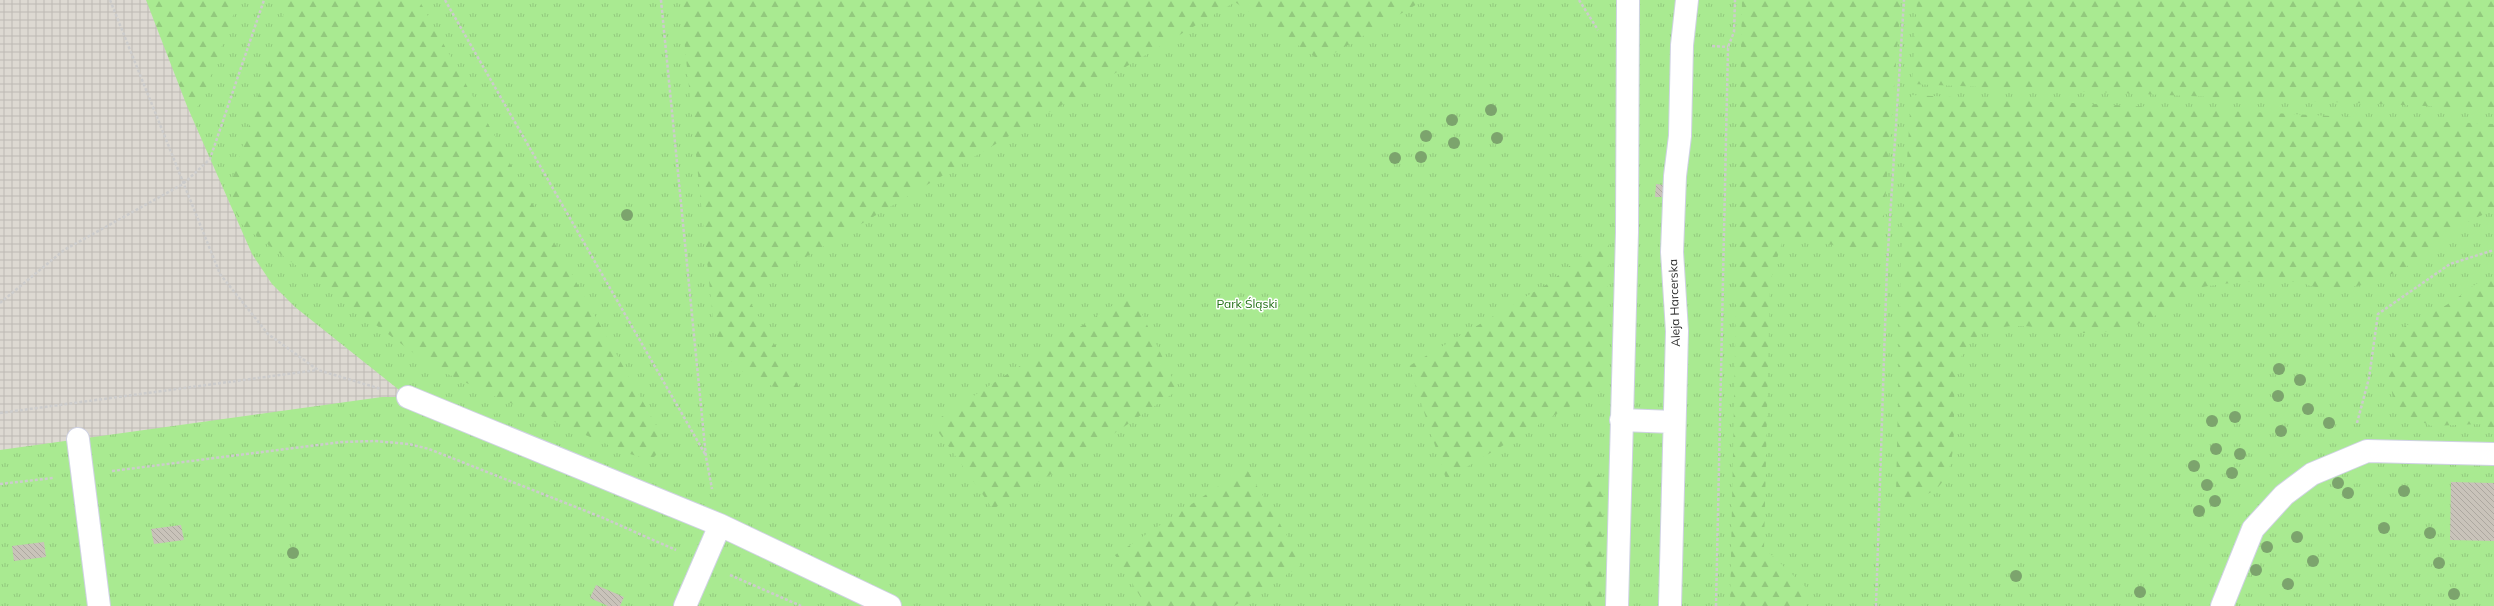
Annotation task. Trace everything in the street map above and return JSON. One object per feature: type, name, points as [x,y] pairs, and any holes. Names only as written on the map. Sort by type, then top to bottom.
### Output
[{"type":"street","points":[[1617,606],[1627,232],[1628,0]]},
{"type":"street","name":"Aleja Harcerska","points":[[1670,606],[1676,331],[1672,252],[1674,191],[1680,136],[1683,32],[1687,0]]},
{"type":"street","points":[[408,397],[720,525],[890,606]]},
{"type":"street","points":[[1621,420],[1674,422]]},
{"type":"street","points":[[78,439],[99,606]]},
{"type":"street","points":[[2222,606],[2253,529],[2284,495],[2312,474],[2367,451],[2494,454]]},
{"type":"street","points":[[685,606],[720,525]]},
{"type":"path","points":[[110,0],[220,274],[268,334],[318,370],[408,397]]},
{"type":"path","points":[[0,303],[64,250],[184,184],[210,159],[264,0]]},
{"type":"path","points":[[445,0],[706,457]]},
{"type":"path","points":[[660,0],[706,457],[720,525]]},
{"type":"path","points":[[1580,0],[1594,26],[1602,34]]},
{"type":"path","points":[[1716,606],[1728,47],[1734,32],[1735,0]]},
{"type":"path","points":[[1876,606],[1887,259],[1904,0]]},
{"type":"path","points":[[2354,456],[2355,432],[2369,378],[2378,314],[2450,264],[2494,250]]},
{"type":"path","points":[[0,412],[318,370]]},
{"type":"path","points":[[0,484],[342,442],[375,441],[409,444],[462,460],[602,517],[801,606]]},
{"type":"green space","name":"Park Śląski","points":[[0,0],[2494,0],[2494,606],[0,606]]},
{"type":"green space","points":[[146,0],[239,0],[201,103],[195,109],[187,106]]},
{"type":"green space","points":[[288,0],[419,0],[657,427],[661,439],[661,446],[660,450],[654,457],[644,458],[630,454],[494,396],[431,366],[243,226],[231,203],[232,180]]},
{"type":"green space","points":[[680,0],[1424,0],[1321,61],[1235,2],[745,293],[803,394],[771,386],[756,380],[744,372],[733,363],[724,351],[717,336],[713,319]]},
{"type":"green space","points":[[1742,0],[1901,0],[1881,254],[1784,236],[1770,282],[1764,548],[1811,592],[1806,606],[1730,606]]},
{"type":"green space","points":[[1917,0],[2494,0],[2494,109],[1912,84]]},
{"type":"green space","points":[[1911,95],[2494,124],[2494,211],[2460,227],[2425,255],[2409,265],[2363,285],[2343,288],[2329,288],[2314,287],[2302,283],[2278,281],[2252,281],[2226,284],[2203,287],[2191,291],[2180,297],[2153,317],[2137,325],[2119,330],[2079,333],[2028,326],[2016,326],[1990,330],[1970,343],[1959,362],[1955,387],[1954,439],[1951,463],[1942,483],[1925,495],[1914,498],[1903,498],[1896,495],[1901,259]]},
{"type":"green space","points":[[1609,233],[1606,388],[1565,409],[1446,479],[1409,366],[1549,283]]},
{"type":"green space","points":[[2494,278],[2494,430],[2479,424],[2432,426],[2407,416],[2395,401],[2388,381],[2390,362],[2400,329],[2442,308],[2480,282]]},
{"type":"green space","points":[[1132,293],[1178,390],[1078,458],[993,509],[932,423]]},
{"type":"green space","points":[[1246,468],[1301,559],[1299,567],[1234,606],[1146,606],[1115,555]]},
{"type":"green space","points":[[1584,469],[1597,471],[1604,482],[1602,606],[1588,606]]},
{"type":"shaded area","points":[[0,0],[146,0],[187,106],[252,254],[272,284],[295,307],[408,397],[382,397],[0,450]]},
{"type":"building","points":[[1656,184],[1664,185],[1663,197],[1655,197]]},
{"type":"building","points":[[2451,482],[2494,483],[2494,541],[2450,540]]},
{"type":"building","points":[[181,525],[184,540],[154,544],[151,529]]},
{"type":"building","points":[[44,542],[46,557],[14,561],[12,546]]},
{"type":"building","points":[[596,585],[624,597],[620,606],[608,606],[590,598]]}]
